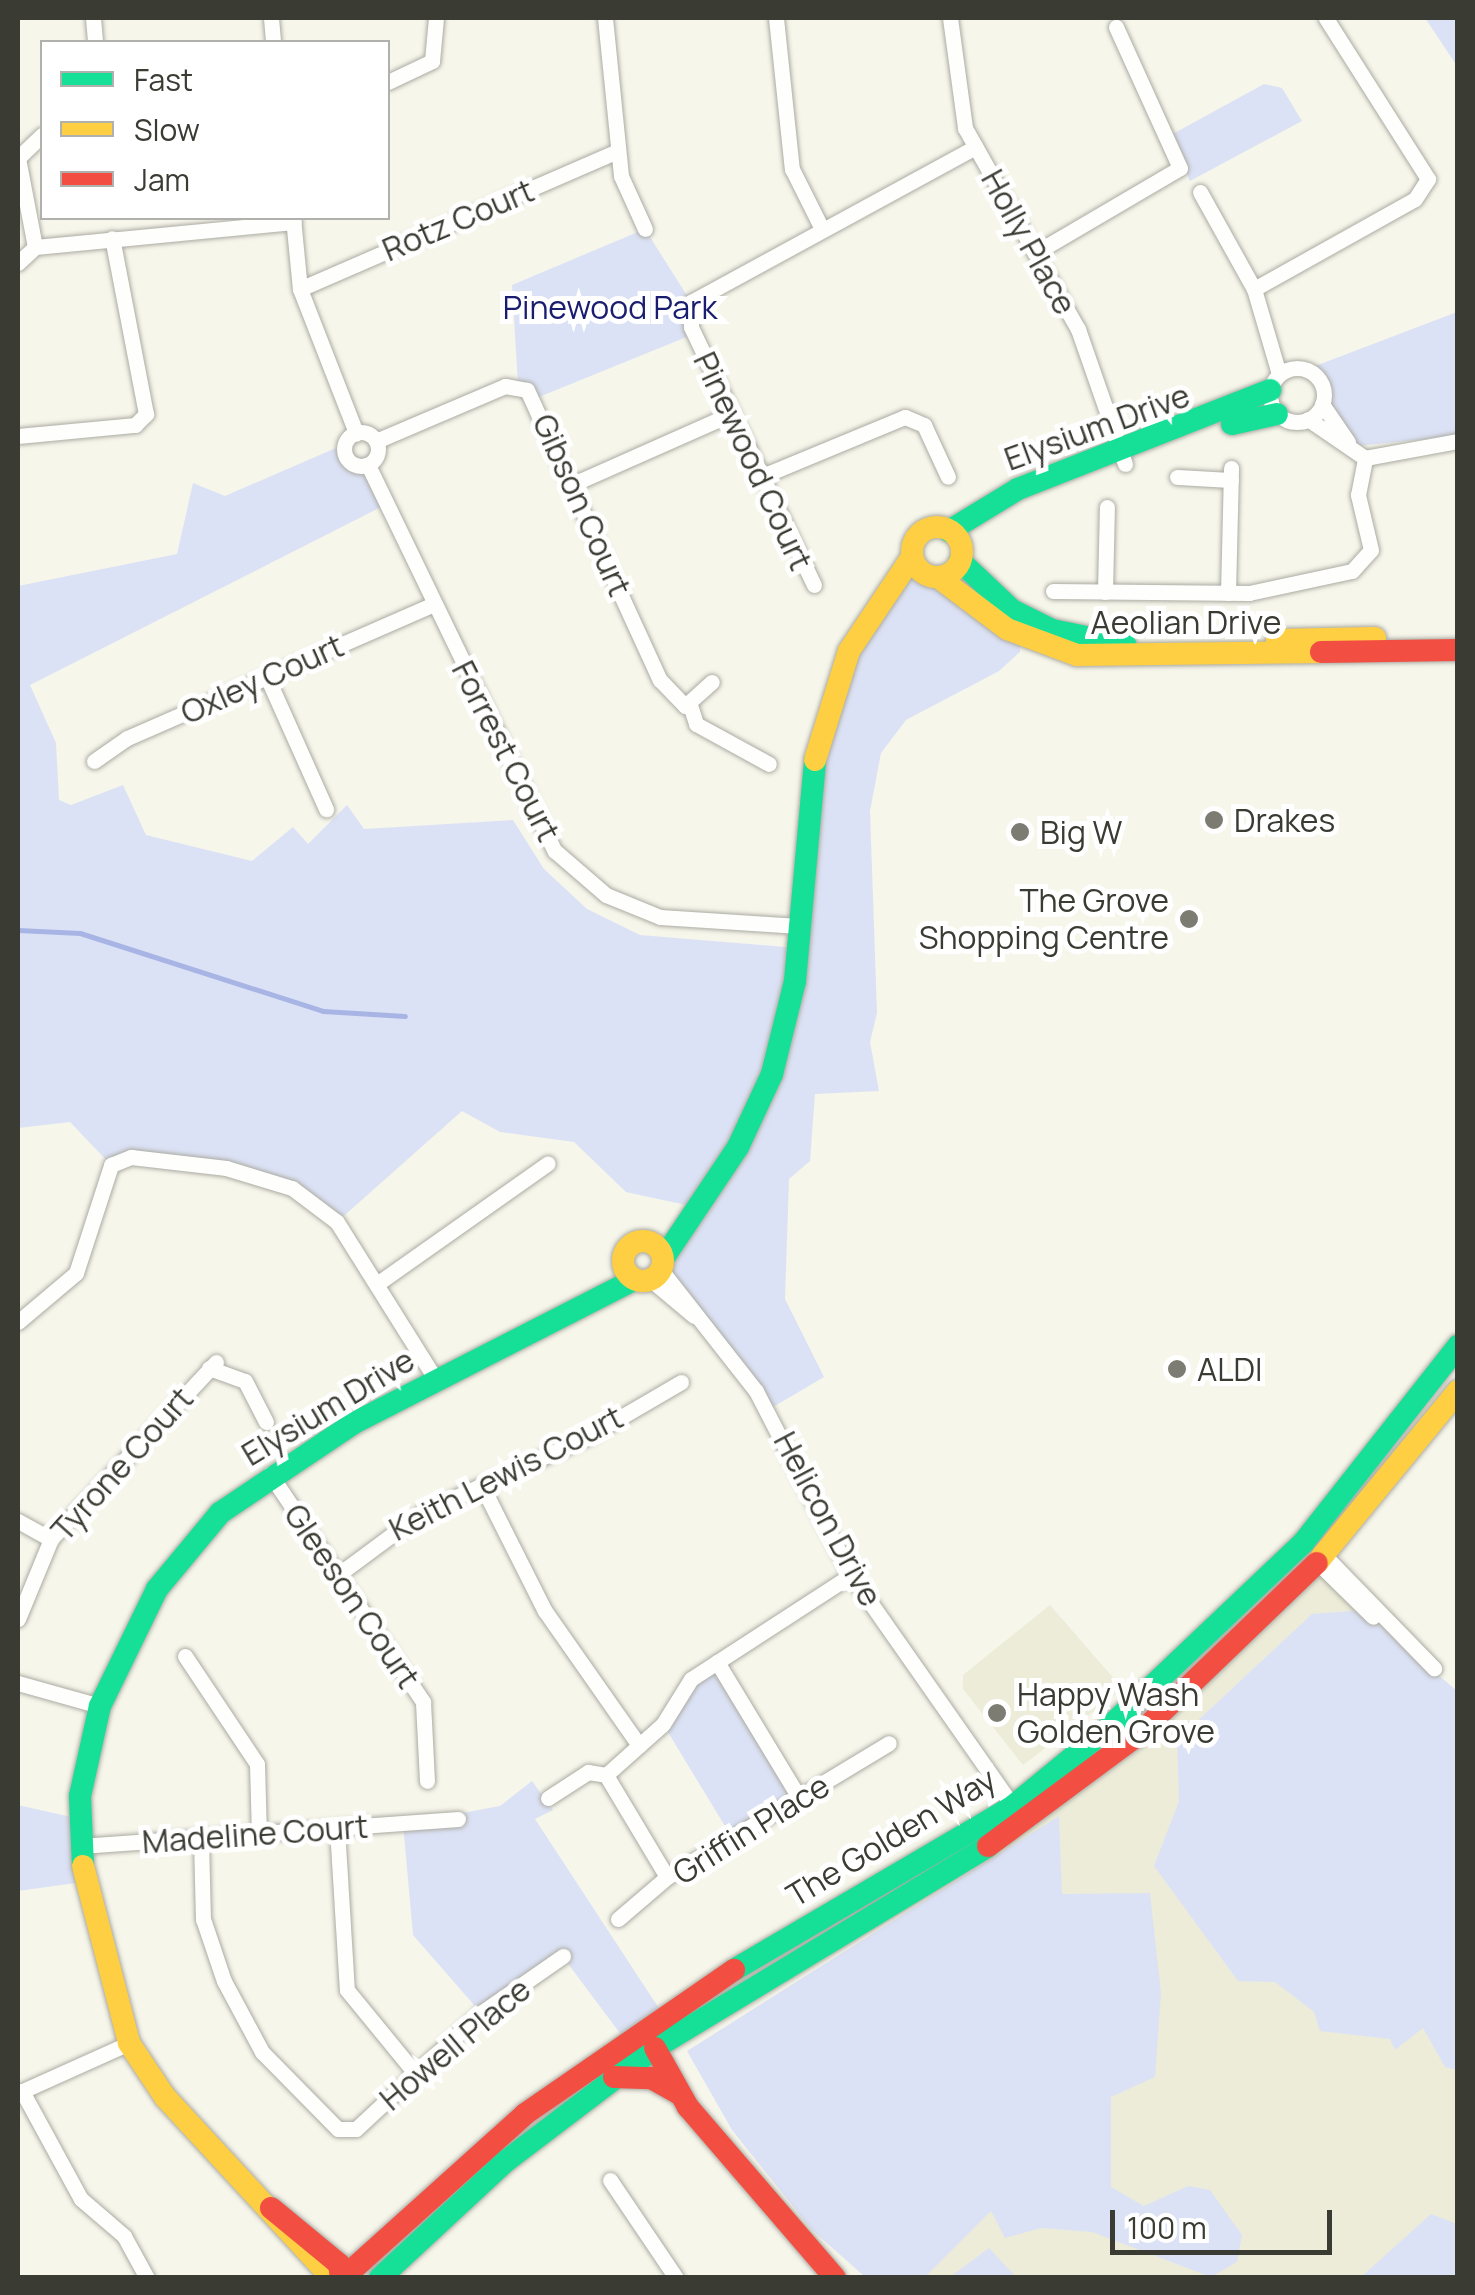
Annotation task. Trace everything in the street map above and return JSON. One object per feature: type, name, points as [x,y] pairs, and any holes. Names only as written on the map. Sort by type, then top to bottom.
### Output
[{"type":"street","points":[[390,81],[432,61],[436,18]]},
{"type":"street","points":[[606,18],[617,151],[645,229]]},
{"type":"street","points":[[776,18],[792,168],[821,227]]},
{"type":"street","name":"Holly Place","points":[[950,18],[959,112],[1078,329],[1122,458]]},
{"type":"street","points":[[1254,289],[1415,200],[1428,179],[1326,18]]},
{"type":"street","points":[[1035,253],[1180,168],[1119,51],[1116,26]]},
{"type":"street","points":[[35,247],[18,158],[40,137]]},
{"type":"street","name":"Pinewood Court","points":[[814,585],[691,328],[691,302],[821,227],[975,147]]},
{"type":"street","name":"Rotz Court","points":[[300,288],[617,151]]},
{"type":"street","points":[[1053,592],[1228,592],[1364,565],[1371,550],[1358,495],[1360,455],[1322,404],[1318,378],[1296,368],[1268,322],[1200,192]]},
{"type":"street","points":[[18,263],[35,247],[294,220],[300,288],[356,433],[376,441],[368,465]]},
{"type":"street","points":[[18,436],[135,426],[146,414],[112,238]]},
{"type":"street","points":[[1268,322],[1278,414],[1308,419],[1360,455],[1458,442]]},
{"type":"street","points":[[1275,382],[1296,368]]},
{"type":"street","name":"Elysium Drive","points":[[956,545],[986,518],[1122,458],[1275,382]]},
{"type":"street","name":"Gibson Court","points":[[376,441],[518,385],[538,405],[660,680],[690,705],[696,724],[769,764]]},
{"type":"street","points":[[1308,419],[1322,404]]},
{"type":"street","points":[[573,484],[731,414]]},
{"type":"street","name":"Elysium Drive","points":[[1122,458],[1278,414]]},
{"type":"street","points":[[760,477],[905,417],[924,425],[948,477]]},
{"type":"street","name":"Forrest Court","points":[[356,433],[345,457],[368,465],[534,818],[580,876],[660,918],[799,926]]},
{"type":"street","points":[[1178,477],[1231,474],[1228,592]]},
{"type":"street","points":[[1105,592],[1107,507]]},
{"type":"street","points":[[925,530],[956,545],[924,569],[925,530]]},
{"type":"street","name":"Aeolian Drive","points":[[956,545],[1012,610],[1094,642],[1458,637]]},
{"type":"street","name":"Elysium Drive","points":[[332,2278],[165,2097],[129,2043],[96,1949],[80,1846],[100,1706],[157,1589],[220,1513],[270,1474],[436,1380],[585,1305],[647,1267],[696,1208],[772,1074],[799,926],[813,748],[840,668],[878,605],[924,569]]},
{"type":"street","name":"Aeolian Drive","points":[[924,569],[1007,630],[1076,656],[1458,650]]},
{"type":"street","name":"Oxley Court","points":[[94,761],[266,676],[434,604]]},
{"type":"street","points":[[266,676],[326,809]]},
{"type":"street","points":[[690,705],[712,682]]},
{"type":"street","points":[[18,1322],[76,1273],[105,1178],[131,1157],[226,1168],[292,1188],[347,1232],[381,1281],[436,1380]]},
{"type":"street","points":[[381,1281],[548,1163]]},
{"type":"street","name":"Helicon Drive","points":[[647,1267],[694,1316],[768,1410],[851,1575],[1019,1814]]},
{"type":"street","name":"The Golden Way","points":[[1315,1553],[1396,1426],[1458,1346]]},
{"type":"street","name":"Tyrone Court","points":[[18,1619],[51,1539],[213,1365],[245,1380],[266,1422]]},
{"type":"street","points":[[1416,1441],[1396,1426],[1458,1369]]},
{"type":"street","name":"Keith Lewis Court","points":[[339,1574],[378,1537],[681,1382]]},
{"type":"street","name":"The Golden Way","points":[[656,2048],[1138,1735],[1315,1553],[1458,1391]]},
{"type":"street","name":"Gleeson Court","points":[[270,1474],[423,1702],[426,1781]]},
{"type":"street","points":[[482,1486],[545,1611],[638,1745]]},
{"type":"street","points":[[18,1521],[51,1539]]},
{"type":"street","points":[[1315,1553],[1434,1668]]},
{"type":"street","points":[[548,1798],[588,1772],[610,1770],[716,1662],[851,1575]]},
{"type":"street","points":[[186,1656],[257,1764],[258,1834]]},
{"type":"street","points":[[716,1662],[800,1799]]},
{"type":"street","points":[[18,1683],[100,1706]]},
{"type":"street","name":"Griffin Place","points":[[618,1918],[667,1877],[889,1743]]},
{"type":"street","points":[[610,1770],[667,1877]]},
{"type":"street","name":"The Golden Way","points":[[380,2278],[610,2066],[654,2018],[1019,1814]]},
{"type":"street","name":"Madeline Court","points":[[80,1846],[337,1828],[429,1817],[458,1819]]},
{"type":"street","points":[[337,1828],[347,1990],[416,2073]]},
{"type":"street","name":"Howell Place","points":[[201,1839],[203,1919],[232,1998],[262,2052],[347,2132],[563,1956]]},
{"type":"street","points":[[654,2018],[656,2048],[678,2093],[832,2276]]},
{"type":"street","points":[[129,2043],[20,2092],[81,2199],[124,2236],[147,2278]]},
{"type":"street","points":[[610,2066],[656,2048]]},
{"type":"street","points":[[656,2048],[701,2099],[729,2153]]},
{"type":"street","points":[[610,2066],[651,2078],[678,2093]]},
{"type":"street","name":"The Golden Way","points":[[342,2278],[510,2126],[610,2066]]},
{"type":"street","points":[[610,2180],[676,2278]]},
{"type":"street","name":"Elysium Drive","points":[[264,2204],[339,2264],[342,2278]]},
{"type":"shaded area","points":[[1321,1559],[1457,1694],[1457,2277],[922,2278],[985,1867]]},
{"type":"shaded area","points":[[1050,1605],[1123,1689],[1023,1765],[963,1689],[963,1675]]},
{"type":"green space","points":[[1425,18],[1457,18],[1457,66]]},
{"type":"green space","points":[[1264,84],[1282,88],[1302,121],[1190,181],[1169,136]]},
{"type":"green space","name":"Pinewood Park","points":[[645,229],[691,302],[694,334],[534,399],[518,385],[512,285]]},
{"type":"green space","points":[[1457,312],[1457,436],[1357,446],[1328,403],[1328,383],[1310,368]]},
{"type":"green space","points":[[345,444],[387,504],[30,685],[56,743],[59,800],[71,805],[123,785],[146,835],[252,861],[293,827],[308,844],[347,805],[364,829],[513,820],[544,869],[587,909],[640,935],[797,948],[816,737],[878,605],[920,571],[1020,635],[1020,652],[999,671],[906,720],[881,753],[870,811],[877,1013],[870,1042],[879,1091],[815,1094],[810,1161],[789,1179],[785,1299],[824,1377],[768,1410],[661,1270],[695,1207],[626,1192],[574,1142],[500,1132],[462,1111],[337,1222],[292,1188],[172,1162],[111,1165],[70,1122],[18,1128],[18,586],[177,554],[193,483],[225,496]]},
{"type":"green space","points":[[1363,1610],[1457,1691],[1457,2070],[1445,2067],[1423,2028],[1395,2050],[1390,2039],[1320,2031],[1314,2012],[1275,1982],[1238,1981],[1154,1866],[1179,1801],[1177,1740],[1312,1614]]},
{"type":"green space","points":[[717,1662],[800,1799],[734,1841],[663,1724],[691,1679]]},
{"type":"green space","points":[[532,1781],[553,1810],[535,1819],[662,2013],[625,2040],[563,1957],[481,2013],[413,1935],[403,1824],[500,1806]]},
{"type":"green space","points":[[18,1805],[80,1819],[83,1882],[18,1891]]},
{"type":"green space","points":[[1059,1816],[1062,1894],[1150,1893],[1161,1993],[1155,2077],[1111,2097],[1111,2187],[1144,2206],[1188,2186],[1210,2190],[1242,2235],[1237,2262],[1211,2277],[1092,2232],[1041,2228],[1005,2238],[991,2211],[925,2277],[865,2277],[811,2229],[732,2130],[687,2051]]},
{"type":"green space","points":[[1431,2214],[1457,2224],[1457,2277],[1361,2277]]},
{"type":"green space","points":[[989,2248],[1016,2277],[950,2277]]},
{"type":"waterway","points":[[18,930],[80,933],[323,1011],[405,1016]]},
{"type":"traffic: fast","points":[[949,531],[1018,489],[1270,390]]},
{"type":"traffic: fast","points":[[1232,424],[1277,414]]},
{"type":"traffic: fast","points":[[960,561],[1012,610],[1052,630],[1125,645]]},
{"type":"traffic: fast","points":[[663,1259],[738,1147],[772,1074],[795,981],[815,760]]},
{"type":"traffic: fast","points":[[83,1866],[80,1796],[100,1706],[157,1589],[220,1513],[354,1423],[634,1280]]},
{"type":"traffic: fast","points":[[734,1970],[1013,1806],[1107,1729],[1303,1543],[1458,1346]]},
{"type":"traffic: fast","points":[[380,2278],[506,2161],[655,2048],[988,1846]]},
{"type":"traffic: slow","points":[[937,527],[954,535],[962,552],[954,569],[937,577],[920,569],[912,552],[920,535],[937,527]]},
{"type":"traffic: slow","points":[[815,760],[849,651],[912,557]]},
{"type":"traffic: slow","points":[[938,577],[1007,629],[1077,655],[1321,652]]},
{"type":"traffic: slow","points":[[1277,640],[1375,638]]},
{"type":"traffic: slow","points":[[643,1241],[657,1247],[663,1261],[657,1275],[643,1281],[629,1275],[623,1261],[629,1247],[643,1241]]},
{"type":"traffic: slow","points":[[1324,1554],[1458,1391]]},
{"type":"traffic: slow","points":[[1317,1563],[1324,1554]]},
{"type":"traffic: slow","points":[[83,1866],[129,2043],[165,2097],[332,2278]]},
{"type":"traffic: jam","points":[[1321,652],[1458,650]]},
{"type":"traffic: jam","points":[[988,1846],[1138,1735],[1317,1563]]},
{"type":"traffic: jam","points":[[343,2278],[525,2114],[734,1970]]},
{"type":"traffic: jam","points":[[655,2048],[688,2107],[835,2278]]},
{"type":"traffic: jam","points":[[614,2077],[651,2078],[678,2093]]},
{"type":"traffic: jam","points":[[271,2208],[339,2264],[341,2278]]},
{"type":"place","name":"Drakes","points":[[1214,820]]},
{"type":"place","name":"Big W","points":[[1020,832]]},
{"type":"place","name":"The Grove Shopping Centre","points":[[1189,919]]},
{"type":"place","name":"ALDI","points":[[1177,1369]]},
{"type":"place","name":"Happy Wash Golden Grove","points":[[997,1713]]}]
